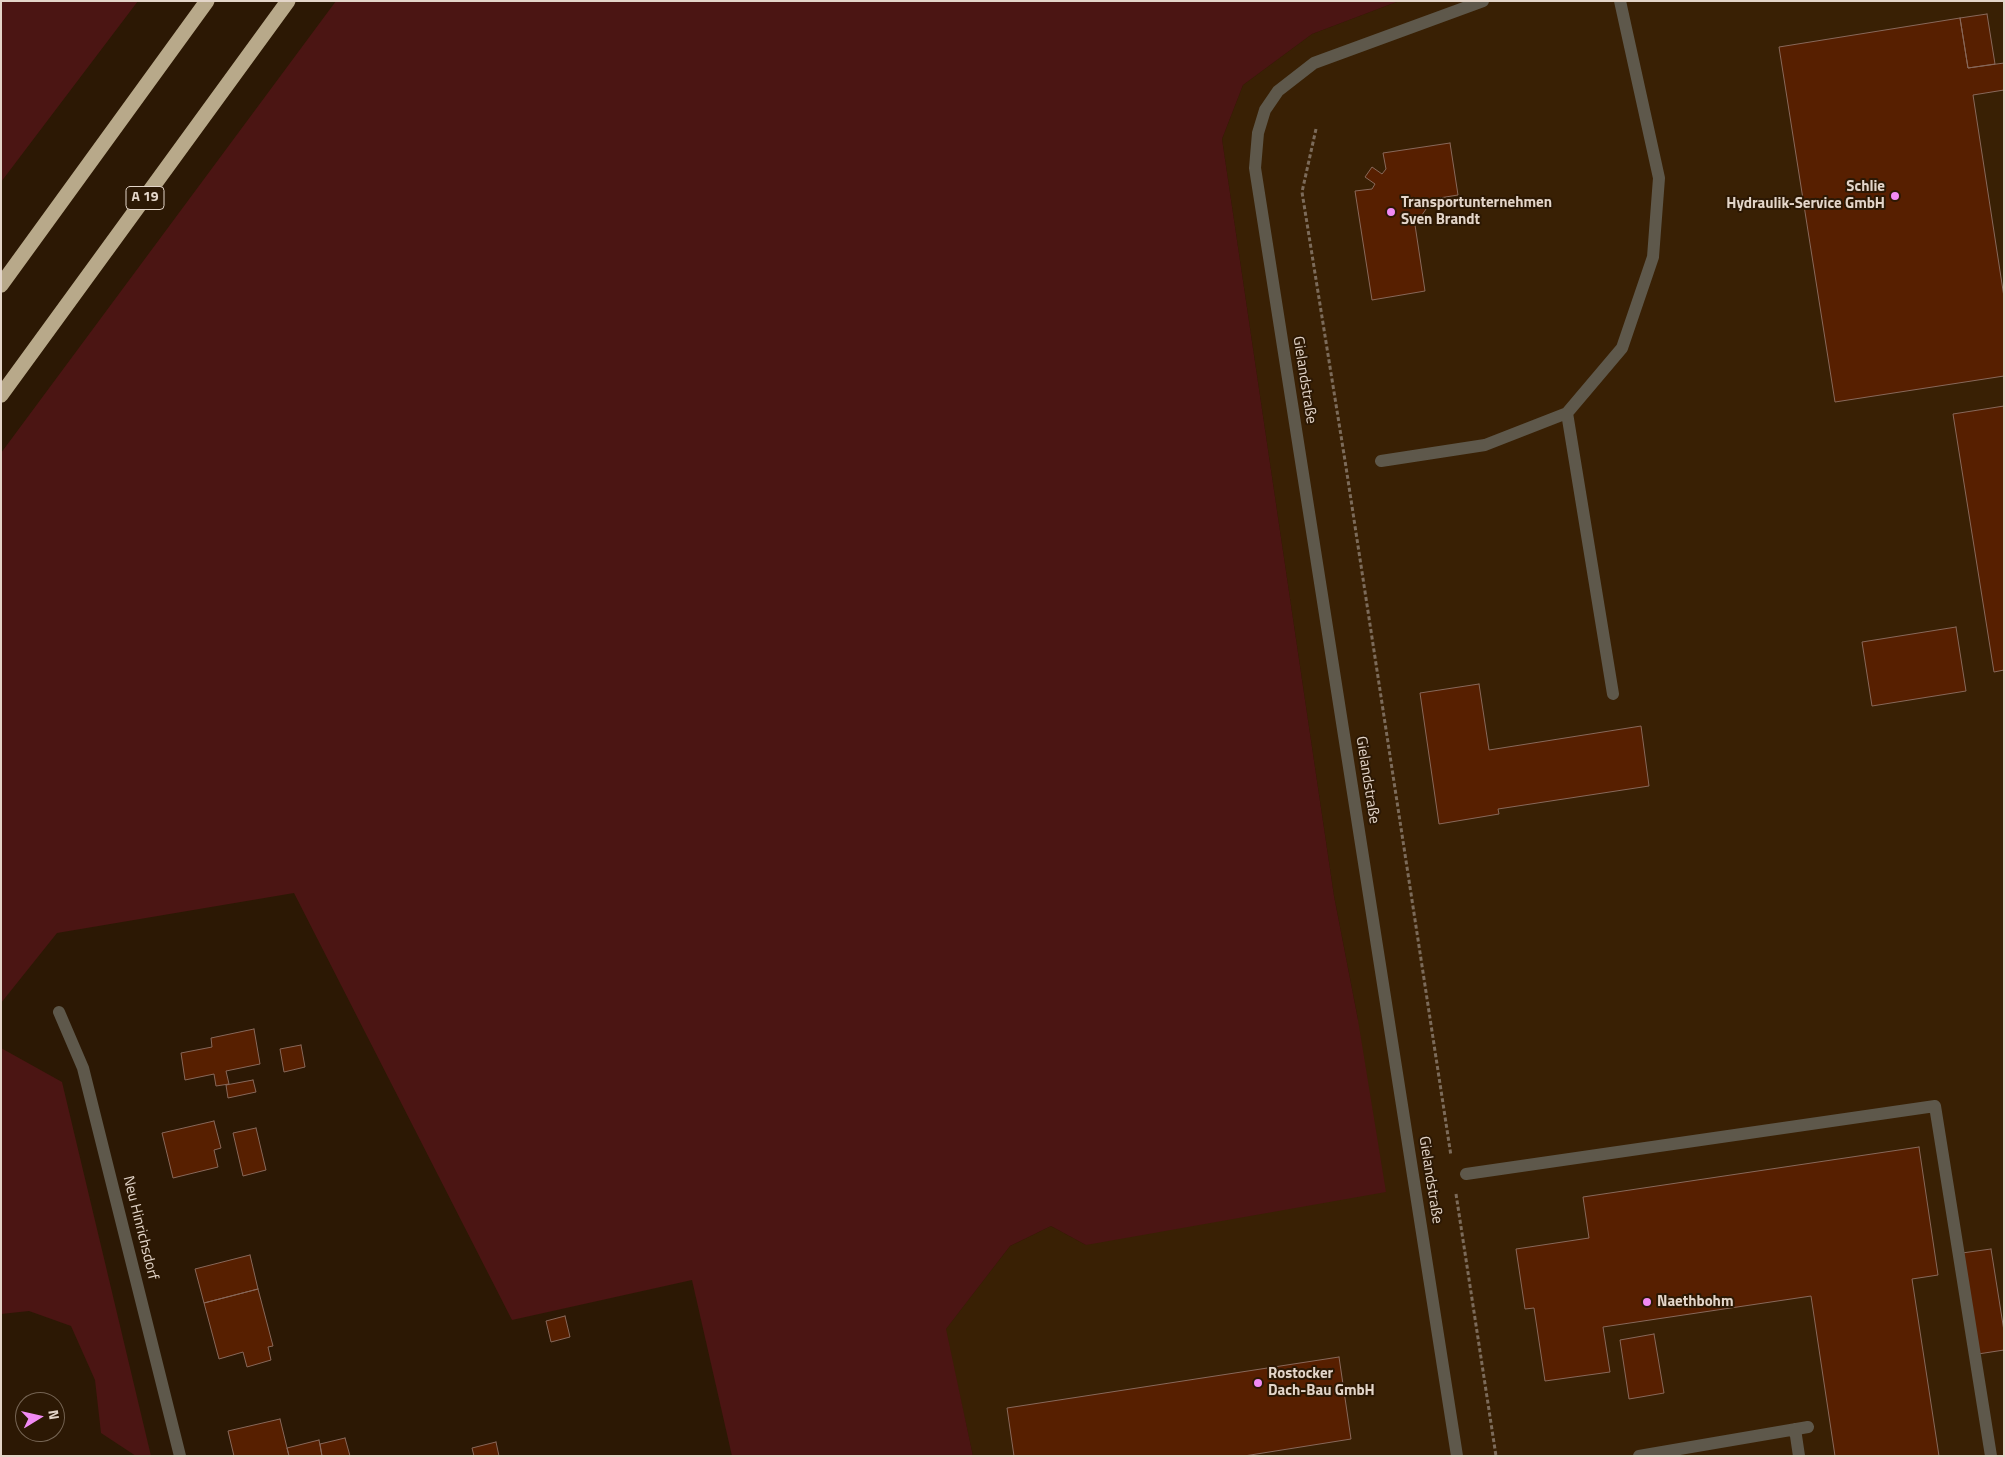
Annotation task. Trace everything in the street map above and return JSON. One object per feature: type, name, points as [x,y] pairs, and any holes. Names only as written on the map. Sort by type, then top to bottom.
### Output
[{"type":"highway","points":[[1,285],[207,1]]},
{"type":"highway","name":"A 19","points":[[1,395],[288,1]]},
{"type":"street","name":"Gielandstraße","points":[[1457,1456],[1255,168],[1258,133],[1265,110],[1278,91],[1314,63],[1483,1]]},
{"type":"street","points":[[1381,461],[1486,446],[1567,413],[1622,348],[1653,257],[1658,178],[1620,1]]},
{"type":"street","points":[[1567,413],[1613,694]]},
{"type":"street","name":"Neu Hinrichsdorf","points":[[59,1012],[83,1068],[180,1456]]},
{"type":"street","points":[[1466,1174],[1935,1106],[1991,1456]]},
{"type":"street","points":[[1639,1456],[1808,1426]]},
{"type":"street","points":[[1795,1429],[1799,1456]]},
{"type":"path","points":[[1316,129],[1302,192],[1346,467],[1452,1166]]},
{"type":"path","points":[[1455,1185],[1496,1456]]},
{"type":"shaded area","points":[[1,1],[138,1],[1,182]]},
{"type":"shaded area","points":[[336,1],[1399,1],[1312,34],[1243,85],[1222,139],[1334,896],[1358,1020],[1386,1192],[1086,1245],[1051,1226],[1010,1246],[946,1329],[973,1456],[732,1456],[692,1280],[512,1320],[294,893],[57,933],[1,1003],[1,453]]},
{"type":"shaded area","points":[[1399,1],[2004,1],[2004,1456],[973,1456],[945,1330],[1010,1246],[1051,1226],[1086,1245],[1358,1020],[1334,896],[1222,139],[1243,85],[1312,34]]},
{"type":"shaded area","points":[[1,1048],[62,1082],[151,1456],[136,1456],[101,1433],[95,1380],[71,1326],[29,1311],[1,1314]]},
{"type":"building","points":[[1987,14],[1995,64],[1968,68],[1960,18]]},
{"type":"building","name":"Schlie Hydraulik-Service GmbH","points":[[1960,18],[1968,68],[2004,63],[2004,90],[1973,95],[2004,297],[2004,376],[1835,402],[1779,47]]},
{"type":"building","name":"Transportunternehmen Sven Brandt","points":[[1450,143],[1458,195],[1433,199],[1415,225],[1425,291],[1372,300],[1355,191],[1372,189],[1375,184],[1365,177],[1372,167],[1382,174],[1386,169],[1383,153]]},
{"type":"building","points":[[2004,406],[2004,670],[1994,672],[1953,414]]},
{"type":"building","points":[[1956,627],[1966,691],[1872,706],[1862,642]]},
{"type":"building","points":[[1479,684],[1489,750],[1641,726],[1649,786],[1498,809],[1499,814],[1439,824],[1420,693]]},
{"type":"building","points":[[254,1029],[260,1064],[226,1071],[229,1084],[216,1086],[214,1074],[185,1080],[181,1053],[212,1047],[211,1038]]},
{"type":"building","points":[[301,1045],[305,1067],[284,1072],[280,1049]]},
{"type":"building","points":[[253,1080],[256,1092],[228,1098],[226,1085]]},
{"type":"building","points":[[214,1121],[221,1148],[214,1150],[218,1167],[173,1178],[162,1133]]},
{"type":"building","points":[[256,1128],[266,1170],[243,1176],[233,1133]]},
{"type":"building","name":"Naethbohm","points":[[1919,1147],[1938,1275],[1912,1279],[1939,1456],[1835,1456],[1811,1296],[1603,1327],[1610,1372],[1545,1381],[1534,1308],[1525,1309],[1516,1249],[1589,1238],[1583,1197]]},
{"type":"building","points":[[1991,1249],[2004,1331],[2004,1350],[1978,1354],[1962,1253]]},
{"type":"building","points":[[250,1255],[258,1289],[204,1303],[195,1269]]},
{"type":"building","points":[[258,1289],[273,1346],[268,1347],[271,1360],[247,1367],[243,1352],[219,1359],[204,1303]]},
{"type":"building","points":[[565,1316],[570,1337],[551,1342],[546,1321]]},
{"type":"building","points":[[1654,1334],[1664,1393],[1629,1399],[1620,1340]]},
{"type":"building","name":"Rostocker Dach-Bau GmbH","points":[[1339,1357],[1351,1439],[1244,1456],[1014,1456],[1007,1408]]},
{"type":"building","points":[[280,1419],[289,1456],[234,1456],[228,1431]]},
{"type":"building","points":[[345,1438],[350,1456],[322,1456],[320,1444]]},
{"type":"building","points":[[319,1440],[322,1456],[289,1456],[287,1448]]},
{"type":"building","points":[[496,1442],[499,1456],[474,1456],[472,1448]]},
{"type":"place","name":"Schlie Hydraulik-Service GmbH","points":[[1895,196]]},
{"type":"place","name":"Transportunternehmen Sven Brandt","points":[[1391,212]]},
{"type":"place","name":"Naethbohm","points":[[1647,1302]]},
{"type":"place","name":"Rostocker Dach-Bau GmbH","points":[[1258,1383]]}]
